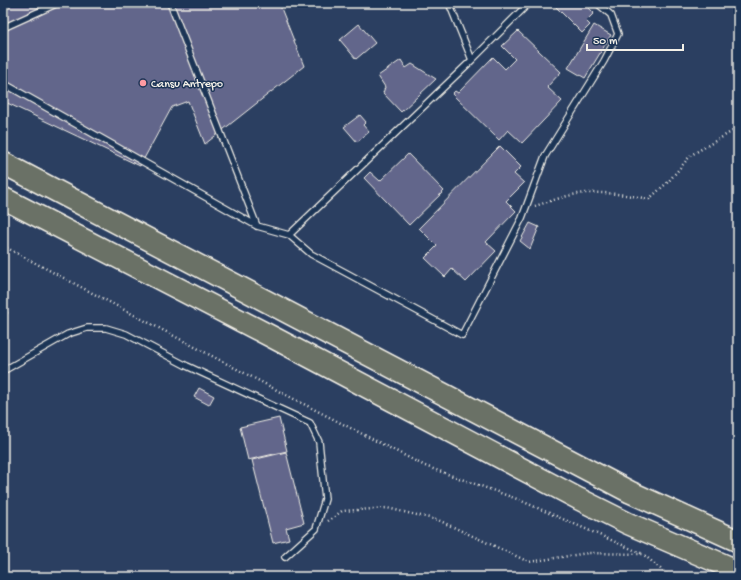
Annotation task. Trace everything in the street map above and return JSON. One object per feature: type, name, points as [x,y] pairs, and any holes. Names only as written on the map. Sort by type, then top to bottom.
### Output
[{"type":"highway","points":[[3,163],[630,492],[738,541]]},
{"type":"highway","points":[[3,198],[276,339],[579,499],[627,523],[738,571]]},
{"type":"lane","points":[[3,28],[58,3]]},
{"type":"lane","points":[[170,3],[257,226]]},
{"type":"lane","points":[[449,3],[472,60]]},
{"type":"lane","points":[[289,235],[472,60],[529,3]]},
{"type":"lane","points":[[3,83],[257,226],[289,235],[310,254],[462,335],[525,209],[546,156],[604,61],[618,34],[610,15],[597,3]]},
{"type":"lane","points":[[3,370],[68,334],[87,328],[106,328],[126,334],[187,366],[310,423],[319,442],[325,499],[316,529],[285,558]]},
{"type":"path","points":[[525,209],[553,200],[585,193],[626,194],[649,199],[668,182],[691,155],[738,128]]},
{"type":"path","points":[[3,246],[288,396],[425,466],[517,499],[643,554],[670,577]]},
{"type":"path","points":[[316,529],[342,511],[387,508],[438,520],[529,562],[588,553],[643,554]]},
{"type":"building","name":"Cansu Antrepo","points":[[3,3],[279,3],[304,66],[205,144],[188,101],[172,107],[140,166],[3,101]]},
{"type":"building","points":[[558,3],[584,3],[594,13],[586,21],[590,25],[582,33],[555,6]]},
{"type":"building","points":[[359,24],[375,43],[356,59],[340,40]]},
{"type":"building","points":[[594,25],[611,35],[585,78],[568,68]]},
{"type":"building","points":[[518,31],[561,72],[547,87],[562,101],[522,143],[508,130],[499,140],[452,94],[455,91],[458,93],[493,57],[505,69],[515,59],[502,46]]},
{"type":"building","points":[[401,60],[406,68],[412,64],[436,79],[401,112],[383,93],[385,87],[378,76]]},
{"type":"building","points":[[360,115],[366,122],[363,125],[369,132],[357,142],[344,127]]},
{"type":"building","points":[[500,146],[521,167],[514,174],[524,183],[506,201],[516,211],[486,242],[496,251],[466,282],[452,269],[445,277],[425,258],[437,246],[419,228]]},
{"type":"building","points":[[408,154],[444,191],[409,225],[364,178],[370,172],[380,181]]},
{"type":"building","points":[[530,223],[539,227],[530,249],[520,241]]},
{"type":"building","points":[[3,307],[8,313],[3,317]]},
{"type":"building","points":[[199,388],[214,396],[209,405],[194,397]]},
{"type":"building","points":[[279,418],[287,451],[248,460],[240,427]]},
{"type":"building","points":[[286,452],[304,523],[286,528],[289,539],[273,543],[252,460]]},
{"type":"place","name":"Cansu Antrepo","points":[[143,83]]}]
